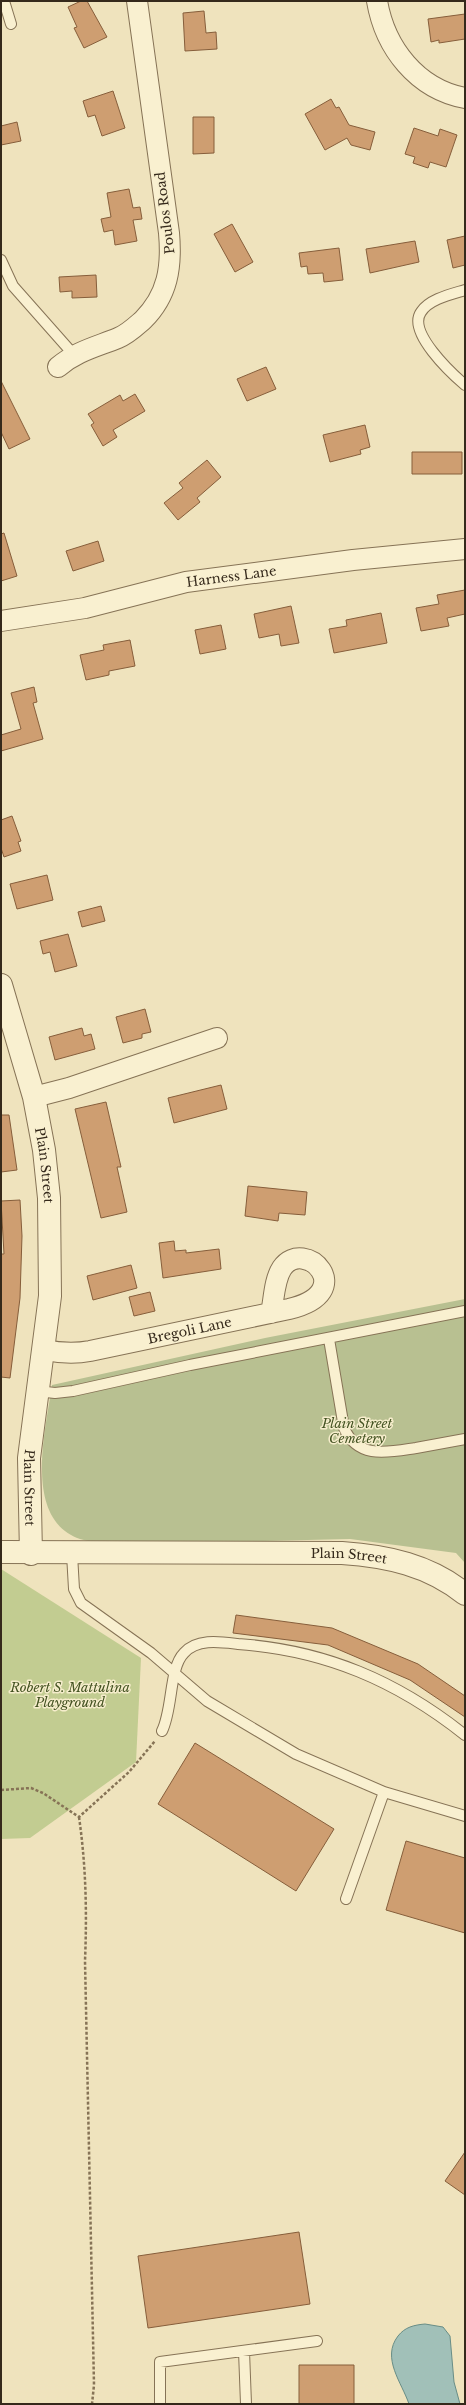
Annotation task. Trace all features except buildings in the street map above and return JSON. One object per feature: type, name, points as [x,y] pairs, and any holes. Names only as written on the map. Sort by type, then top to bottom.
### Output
[{"type":"street","name":"Poulos Road","points":[[58,367],[74,355],[120,337],[136,326],[158,300],[167,283],[170,272],[169,233],[137,1]]},
{"type":"street","points":[[377,1],[386,34],[397,54],[413,72],[432,86],[452,95],[465,98]]},
{"type":"street","name":"Harness Lane","points":[[1,621],[79,610],[186,582],[353,560],[465,549]]},
{"type":"street","name":"Plain Street","points":[[1,985],[34,1097],[44,1150],[49,1198],[50,1296],[29,1458],[31,1554],[309,1553],[376,1556],[425,1570],[464,1591]]},
{"type":"street","points":[[34,1097],[69,1088],[217,1038]]},
{"type":"street","name":"Bregoli Lane","points":[[44,1350],[63,1353],[81,1353],[271,1313],[314,1301],[319,1296],[324,1285],[322,1273],[315,1263],[301,1258],[290,1261],[279,1273],[271,1313]]},
{"type":"street","points":[[1,1552],[31,1554]]},
{"type":"lane","points":[[4,1],[11,24]]},
{"type":"lane","points":[[1,260],[13,286],[74,355]]},
{"type":"lane","points":[[465,290],[432,303],[420,312],[418,319],[423,338],[448,370],[465,385]]},
{"type":"lane","points":[[38,1391],[59,1393],[73,1391],[197,1364],[465,1311]]},
{"type":"lane","points":[[329,1339],[344,1428],[357,1446],[370,1452],[382,1453],[465,1439]]},
{"type":"lane","points":[[72,1554],[74,1589],[81,1603],[151,1653],[207,1701],[281,1746],[384,1792],[465,1816]]},
{"type":"lane","points":[[162,1731],[169,1714],[179,1659],[184,1653],[195,1645],[202,1643],[245,1644],[297,1652],[331,1660],[378,1680],[426,1706],[465,1735]]},
{"type":"lane","points":[[346,1898],[384,1792]]},
{"type":"lane","points":[[160,2404],[160,2362],[317,2341]]},
{"type":"lane","points":[[244,2351],[246,2404]]},
{"type":"path","points":[[79,1817],[129,1772],[162,1731]]},
{"type":"path","points":[[1,1790],[31,1788],[44,1793],[79,1817]]},
{"type":"path","points":[[79,1817],[87,1903],[85,1961],[94,2385],[92,2404]]},
{"type":"green space","name":"Plain Street Cemetery","points":[[465,1299],[465,1563],[456,1553],[350,1539],[128,1544],[98,1543],[80,1539],[62,1528],[50,1513],[44,1493],[42,1471],[43,1448],[52,1385],[265,1338]]},
{"type":"green space","name":"Robert S. Mattulina Playground","points":[[1,1569],[141,1658],[136,1762],[30,1838],[1,1839]]},
{"type":"water","points":[[425,2324],[443,2327],[450,2336],[454,2382],[460,2404],[409,2404],[394,2370],[392,2362],[393,2344],[398,2336],[404,2330],[413,2326]]}]
